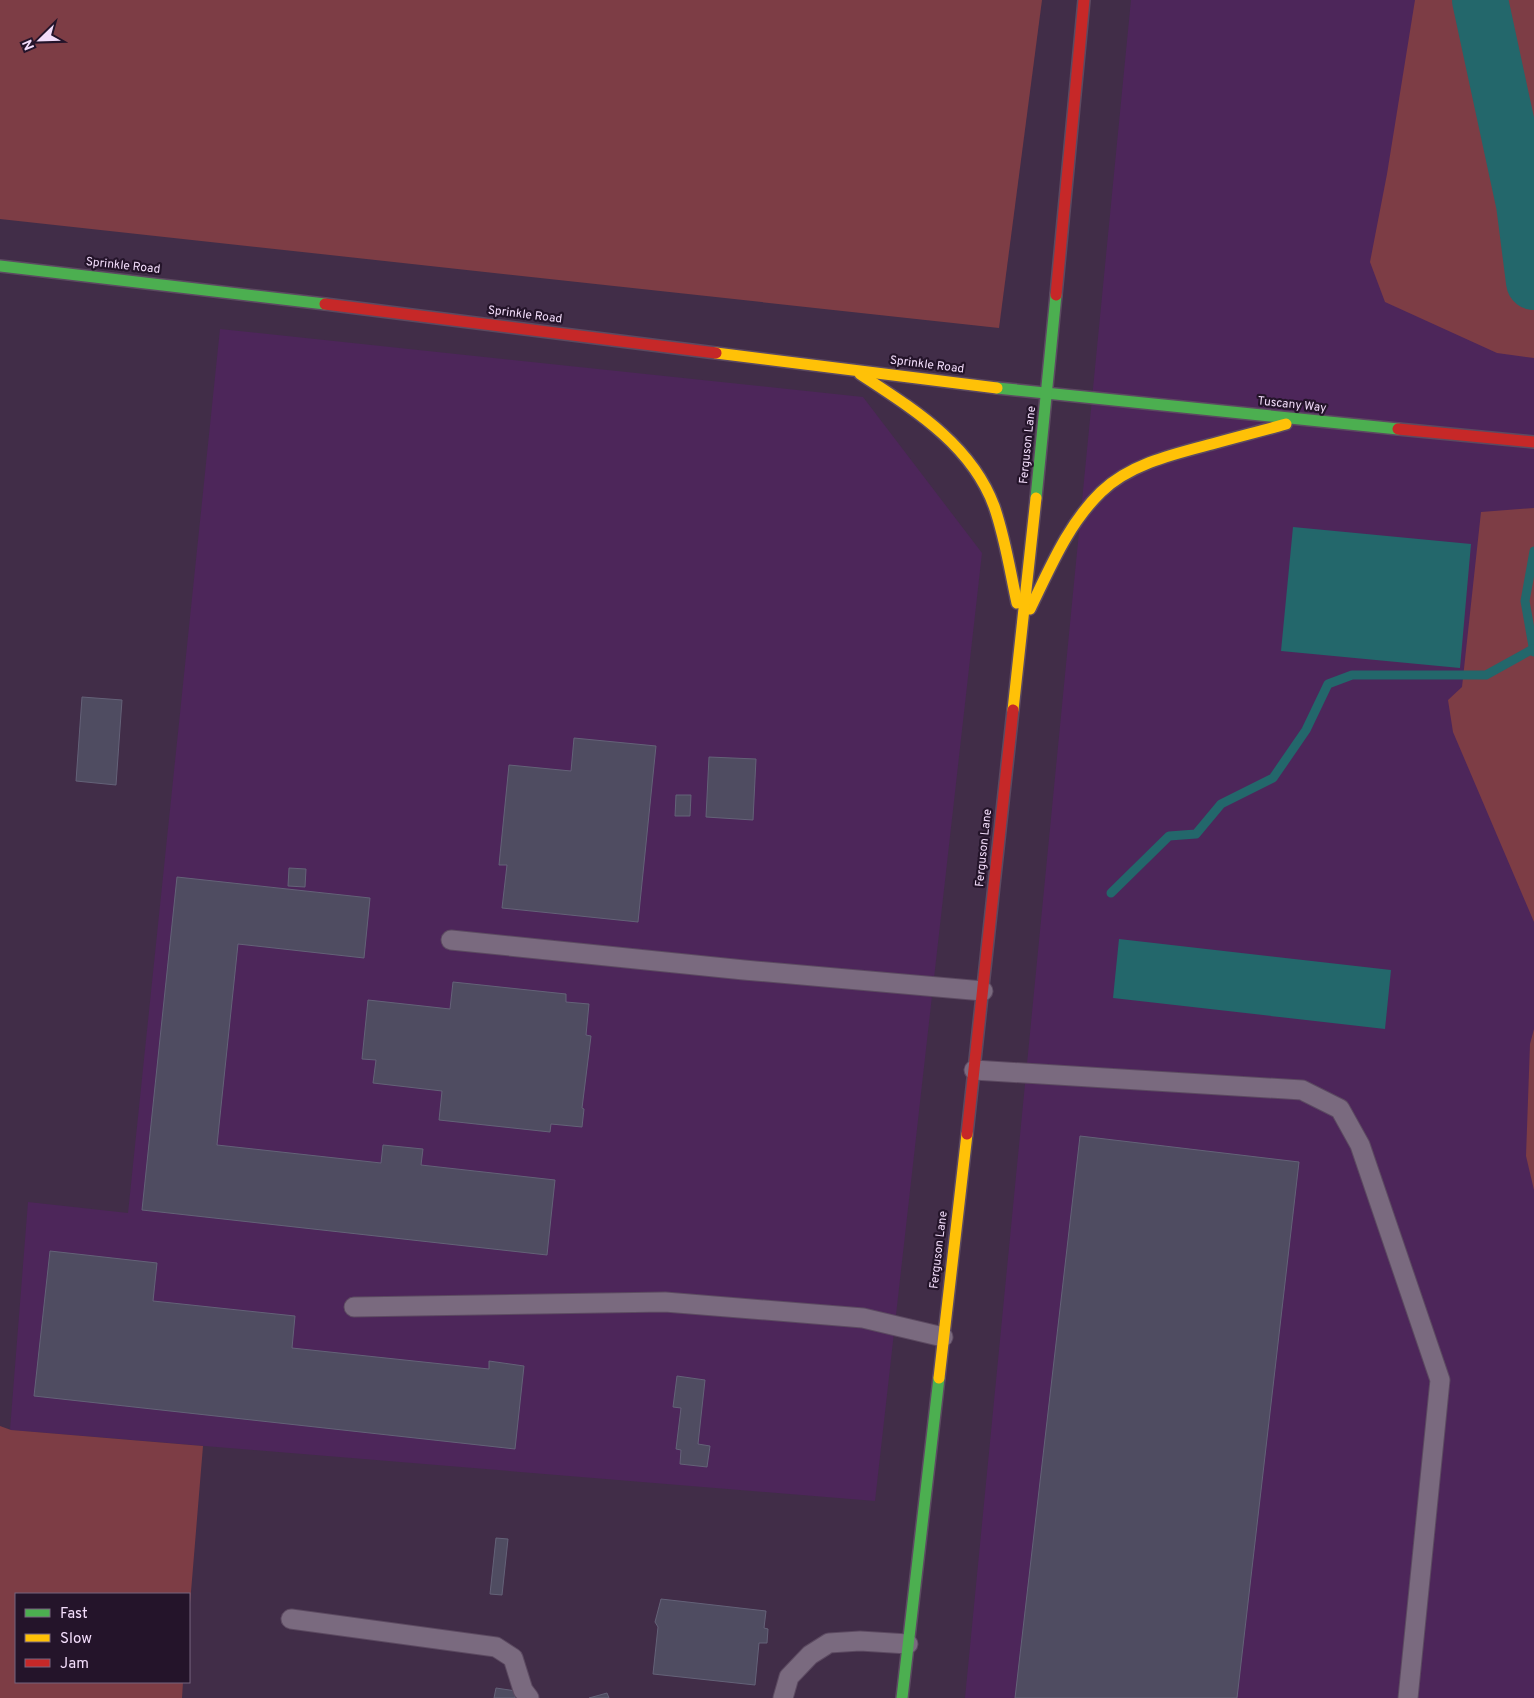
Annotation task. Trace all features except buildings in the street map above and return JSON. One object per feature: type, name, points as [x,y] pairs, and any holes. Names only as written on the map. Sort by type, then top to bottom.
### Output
[{"type":"street","name":"Ferguson Lane","points":[[902,1698],[983,991],[1047,394],[1084,0]]},
{"type":"street","name":"Sprinkle Road","points":[[0,266],[226,292],[1047,394]]},
{"type":"street","points":[[854,370],[925,419],[964,455],[976,470],[988,490],[996,512],[1022,624]]},
{"type":"street","name":"Tuscany Way","points":[[1047,394],[1534,442]]},
{"type":"street","points":[[1022,624],[1067,535],[1081,514],[1102,490],[1129,472],[1170,456],[1303,420]]},
{"type":"lane","points":[[451,940],[744,970],[983,991]]},
{"type":"lane","points":[[974,1070],[1302,1090],[1340,1109],[1360,1145],[1440,1380],[1408,1698]]},
{"type":"lane","points":[[354,1307],[666,1302],[863,1318],[943,1337]]},
{"type":"lane","points":[[290,1619],[496,1647],[513,1658],[523,1690],[529,1698]]},
{"type":"lane","points":[[783,1698],[789,1677],[810,1655],[829,1642],[860,1641],[908,1644]]},
{"type":"shaded area","points":[[0,0],[1042,0],[999,328],[0,219]]},
{"type":"shaded area","points":[[1131,0],[1534,0],[1534,1698],[965,1698]]},
{"type":"shaded area","points":[[1415,0],[1534,0],[1534,358],[1497,353],[1385,302],[1370,262],[1387,174]]},
{"type":"shaded area","points":[[220,329],[863,397],[982,553],[875,1501],[10,1430],[28,1202],[128,1213]]},
{"type":"shaded area","points":[[1534,508],[1534,922],[1453,732],[1448,700],[1462,687],[1481,512]]},
{"type":"shaded area","points":[[1293,527],[1471,544],[1460,668],[1281,651]]},
{"type":"shaded area","points":[[1119,939],[1391,970],[1385,1029],[1113,998]]},
{"type":"shaded area","points":[[1534,1029],[1534,1190],[1526,1156],[1530,1044]]},
{"type":"shaded area","points":[[0,1426],[11,1430],[203,1446],[190,1604],[190,1593],[15,1593],[15,1683],[183,1683],[182,1698],[0,1698]]},
{"type":"waterway","points":[[1480,0],[1524,204],[1534,282]]},
{"type":"waterway","points":[[1534,551],[1525,601],[1534,652]]},
{"type":"waterway","points":[[1111,893],[1169,836],[1196,834],[1221,804],[1273,778],[1306,730],[1328,684],[1352,675],[1486,675],[1533,649]]},
{"type":"traffic: fast","points":[[0,266],[325,304]]},
{"type":"traffic: fast","points":[[1036,498],[1056,295]]},
{"type":"traffic: fast","points":[[997,388],[1398,429]]},
{"type":"traffic: fast","points":[[902,1698],[939,1378]]},
{"type":"traffic: slow","points":[[716,353],[997,388]]},
{"type":"traffic: slow","points":[[860,374],[920,415],[955,446],[971,464],[984,484],[998,518],[1017,603]]},
{"type":"traffic: slow","points":[[1030,609],[1069,532],[1089,505],[1113,482],[1125,474],[1153,461],[1286,424]]},
{"type":"traffic: slow","points":[[1013,710],[1036,498]]},
{"type":"traffic: slow","points":[[939,1378],[967,1134]]},
{"type":"traffic: jam","points":[[1056,295],[1084,0]]},
{"type":"traffic: jam","points":[[325,304],[716,353]]},
{"type":"traffic: jam","points":[[1398,429],[1534,442]]},
{"type":"traffic: jam","points":[[967,1134],[1013,710]]}]
